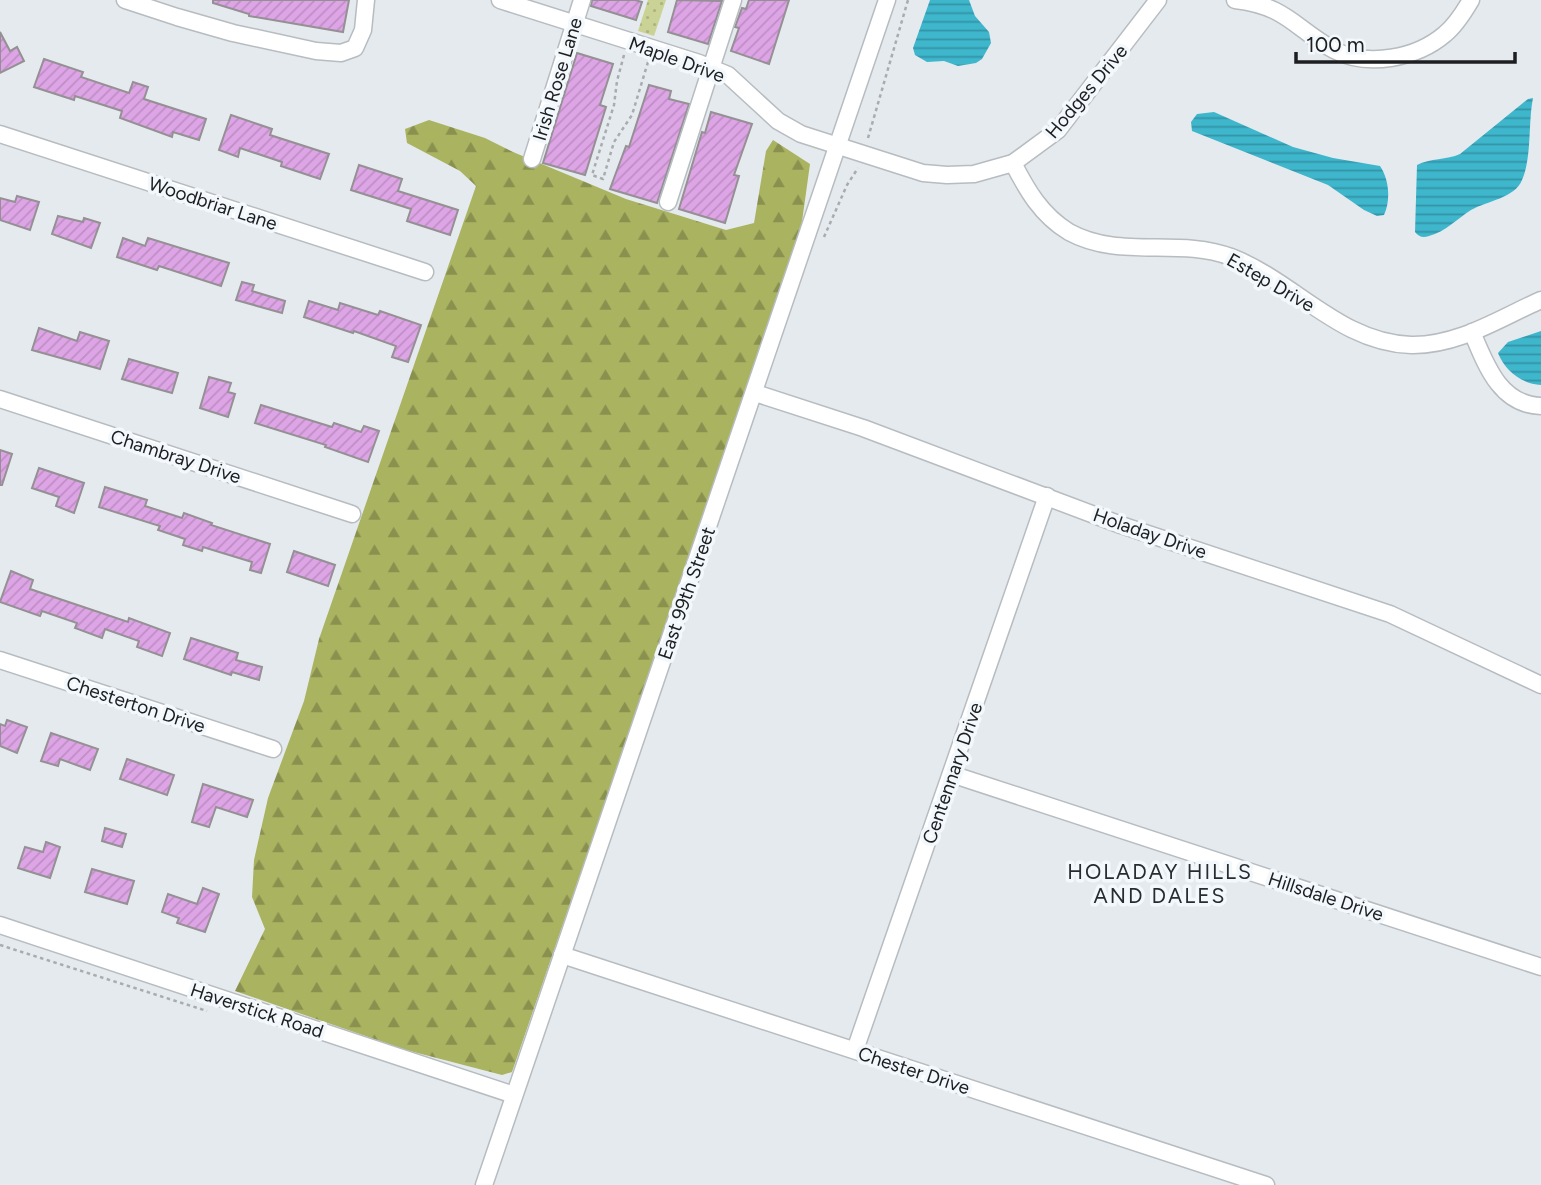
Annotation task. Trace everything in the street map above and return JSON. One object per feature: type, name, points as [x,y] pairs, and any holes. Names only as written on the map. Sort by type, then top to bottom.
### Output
[{"type":"street","points":[[125,0],[233,33],[316,51],[341,53],[355,48],[363,30],[366,0]]},
{"type":"street","name":"Maple Drive","points":[[500,0],[712,68],[728,75],[778,121],[801,134],[838,147]]},
{"type":"street","name":"Irish Rose Lane","points":[[532,159],[582,0]]},
{"type":"street","points":[[668,202],[733,0]]},
{"type":"street","name":"East 99th Street","points":[[484,1185],[887,0]]},
{"type":"street","name":"Hodges Drive","points":[[838,147],[910,170],[934,174],[974,174],[1013,163],[1058,130],[1158,0]]},
{"type":"street","points":[[1237,0],[1276,10],[1341,53],[1372,59],[1404,55],[1431,44],[1447,32],[1471,0]]},
{"type":"street","name":"Woodbriar Lane","points":[[0,134],[425,272]]},
{"type":"street","name":"Estep Drive","points":[[1013,163],[1029,193],[1044,212],[1070,232],[1092,242],[1126,248],[1192,248],[1228,256],[1267,276],[1353,330],[1382,342],[1441,342],[1472,332],[1541,300]]},
{"type":"street","points":[[1472,332],[1503,391],[1517,401],[1541,406]]},
{"type":"street","name":"Holaday Drive","points":[[755,393],[863,428],[1121,525],[1390,614],[1541,685]]},
{"type":"street","name":"Chambray Drive","points":[[0,399],[352,514]]},
{"type":"street","name":"Centennary Drive","points":[[855,1049],[1047,496]]},
{"type":"street","name":"Chesterton Drive","points":[[0,660],[272,749]]},
{"type":"street","name":"Hillsdale Drive","points":[[951,774],[1541,967]]},
{"type":"street","name":"Haverstick Road","points":[[0,925],[514,1095]]},
{"type":"street","name":"Chester Drive","points":[[562,955],[1266,1185]]},
{"type":"path","points":[[868,138],[908,0]]},
{"type":"path","points":[[624,55],[617,81],[616,98],[592,175],[603,179],[614,142],[632,115],[648,62]]},
{"type":"path","points":[[823,239],[847,185],[858,169]]},
{"type":"green space","points":[[648,0],[666,0],[654,36],[638,31]]},
{"type":"green space","points":[[429,120],[485,138],[626,199],[726,230],[754,223],[766,151],[773,140],[810,164],[800,236],[787,275],[512,1072],[502,1075],[406,1050],[235,991],[265,929],[252,897],[254,860],[268,798],[304,701],[319,639],[476,186],[460,171],[407,143],[405,129]]},
{"type":"water","points":[[930,0],[969,0],[975,16],[989,32],[991,43],[982,59],[976,63],[958,66],[944,61],[927,62],[915,55],[913,48]]},
{"type":"water","points":[[1533,98],[1527,161],[1518,186],[1507,195],[1471,210],[1440,231],[1427,237],[1418,235],[1415,232],[1417,165],[1460,154],[1528,99]]},
{"type":"water","points":[[1214,112],[1293,147],[1333,158],[1380,166],[1388,190],[1384,215],[1377,216],[1364,210],[1328,185],[1192,131],[1191,122],[1197,114]]},
{"type":"water","points":[[1541,331],[1541,385],[1527,382],[1515,375],[1498,353],[1508,342]]},
{"type":"building","points":[[213,0],[349,0],[343,32],[249,16],[213,3]]},
{"type":"building","points":[[592,0],[642,2],[636,20],[591,6]]},
{"type":"building","points":[[677,0],[722,1],[708,44],[668,32]]},
{"type":"building","points":[[749,0],[789,0],[769,64],[731,51],[739,28],[735,27],[742,8],[746,9]]},
{"type":"building","points":[[0,32],[10,51],[17,47],[24,61],[0,73]]},
{"type":"building","points":[[577,53],[613,64],[600,105],[606,107],[585,175],[543,163]]},
{"type":"building","points":[[44,59],[83,72],[81,77],[129,93],[133,82],[148,87],[144,99],[206,119],[199,140],[173,132],[172,137],[120,118],[122,111],[75,96],[74,100],[34,87]]},
{"type":"building","points":[[649,85],[671,91],[669,99],[689,104],[657,203],[610,189],[626,146],[629,147]]},
{"type":"building","points":[[711,112],[752,124],[734,175],[739,176],[725,223],[679,209],[702,132],[705,133]]},
{"type":"building","points":[[231,115],[272,129],[270,135],[329,154],[320,179],[281,166],[282,162],[240,148],[238,157],[219,150]]},
{"type":"building","points":[[359,165],[402,179],[398,191],[458,210],[450,235],[407,221],[411,209],[351,190]]},
{"type":"building","points":[[17,196],[39,202],[30,230],[0,220],[0,198],[15,202]]},
{"type":"building","points":[[58,216],[83,222],[84,218],[100,223],[91,248],[52,234]]},
{"type":"building","points":[[123,238],[145,246],[148,238],[229,263],[221,286],[159,266],[157,270],[117,257]]},
{"type":"building","points":[[242,282],[254,285],[252,291],[285,301],[282,313],[236,300]]},
{"type":"building","points":[[309,301],[338,310],[340,303],[378,315],[380,311],[421,325],[408,362],[392,357],[396,346],[304,317]]},
{"type":"building","points":[[39,328],[77,341],[80,332],[109,341],[100,369],[32,350]]},
{"type":"building","points":[[129,359],[178,373],[172,393],[122,379]]},
{"type":"building","points":[[209,377],[231,383],[228,392],[235,394],[228,417],[200,408]]},
{"type":"building","points":[[261,405],[332,427],[334,423],[361,432],[364,426],[379,431],[368,462],[325,447],[326,445],[255,423]]},
{"type":"building","points":[[0,450],[12,454],[2,485],[0,485]]},
{"type":"building","points":[[39,468],[84,483],[74,513],[56,506],[59,497],[32,488]]},
{"type":"building","points":[[105,487],[147,500],[145,506],[182,518],[184,513],[212,523],[211,525],[270,544],[261,573],[250,570],[252,562],[203,547],[202,551],[183,545],[185,539],[158,530],[160,526],[99,507]]},
{"type":"building","points":[[294,551],[335,565],[328,586],[287,572]]},
{"type":"building","points":[[11,571],[33,580],[30,589],[170,633],[162,656],[137,647],[139,641],[105,629],[102,638],[75,628],[77,623],[42,611],[40,616],[0,602]]},
{"type":"building","points":[[191,638],[238,653],[236,660],[262,667],[259,680],[232,672],[231,675],[184,659]]},
{"type":"building","points":[[7,720],[27,727],[17,753],[0,746],[0,724],[5,726]]},
{"type":"building","points":[[51,733],[98,749],[90,770],[60,759],[58,766],[41,761]]},
{"type":"building","points":[[127,759],[174,775],[167,795],[120,779]]},
{"type":"building","points":[[203,784],[253,800],[247,817],[216,807],[209,827],[192,822]]},
{"type":"building","points":[[105,828],[126,834],[122,847],[102,841]]},
{"type":"building","points":[[46,842],[60,847],[50,878],[18,868],[25,847],[43,852]]},
{"type":"building","points":[[92,869],[134,881],[127,904],[85,892]]},
{"type":"building","points":[[203,888],[219,894],[205,932],[177,923],[179,918],[162,912],[168,894],[197,904]]},
{"type":"district","name":"HOLADAY HILLS AND DALES","points":[[1160,884]]}]
